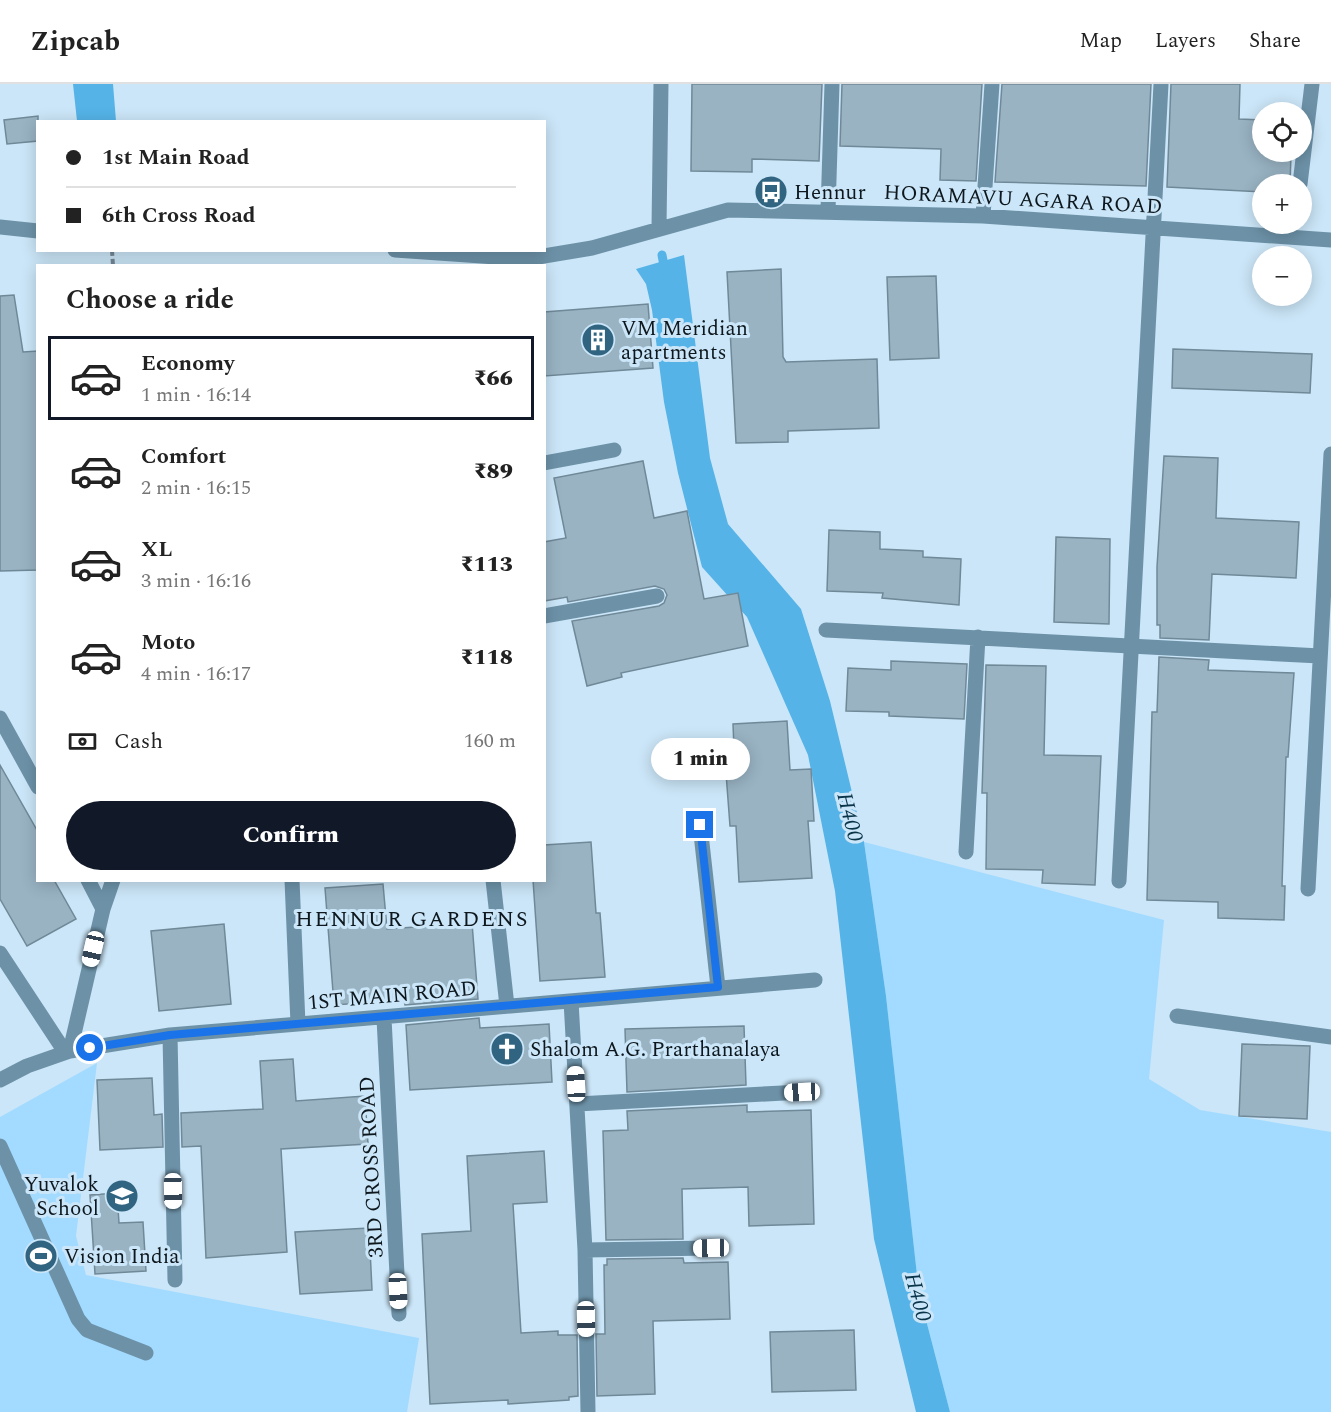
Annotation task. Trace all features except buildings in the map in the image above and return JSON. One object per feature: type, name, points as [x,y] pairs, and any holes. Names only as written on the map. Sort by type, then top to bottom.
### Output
[{"type":"street","points":[[659,227],[661,84]]},
{"type":"street","points":[[828,211],[832,84]]},
{"type":"street","points":[[983,216],[992,84]]},
{"type":"street","points":[[1119,881],[1161,84]]},
{"type":"street","points":[[1301,174],[1312,84]]},
{"type":"street","name":"HORAMAVU AGARA ROAD","points":[[424,252],[526,259],[592,248],[659,227],[728,210],[983,216],[1154,226],[1252,228]]},
{"type":"street","points":[[0,227],[36,231]]},
{"type":"street","name":"HORAMAVU AGARA ROAD","points":[[1311,234],[1331,240]]},
{"type":"street","points":[[546,463],[614,450]]},
{"type":"street","points":[[1308,889],[1331,454]]},
{"type":"street","points":[[546,616],[657,596]]},
{"type":"street","points":[[826,630],[1320,656]]},
{"type":"street","points":[[966,852],[978,638]]},
{"type":"street","points":[[0,718],[36,783]]},
{"type":"street","points":[[700,825],[718,987]]},
{"type":"street","points":[[89,882],[103,909]]},
{"type":"street","points":[[68,1052],[103,909],[112,882]]},
{"type":"street","points":[[292,882],[298,1024]]},
{"type":"street","points":[[493,882],[507,1006]]},
{"type":"street","points":[[0,953],[68,1052]]},
{"type":"street","name":"1ST MAIN ROAD","points":[[0,1080],[68,1052],[170,1035],[815,980]]},
{"type":"street","points":[[571,1001],[585,1250],[588,1412]]},
{"type":"street","points":[[1177,1016],[1331,1037]]},
{"type":"street","name":"3RD CROSS ROAD","points":[[384,1018],[399,1314]]},
{"type":"street","points":[[170,1035],[175,1280]]},
{"type":"street","points":[[577,1104],[802,1092]]},
{"type":"street","points":[[0,1146],[78,1319],[87,1330],[146,1353]]},
{"type":"street","points":[[585,1250],[711,1248]]},
{"type":"shaded area","points":[[864,842],[1164,920],[1149,1079],[1200,1110],[1331,1132],[1331,1412],[950,1412],[919,1293],[886,996]]},
{"type":"shaded area","name":"Vision India","points":[[97,1063],[76,1236],[86,1275],[419,1338],[407,1412],[0,1412],[0,1117]]},
{"type":"water","points":[[73,84],[113,84],[116,120],[77,120]]},
{"type":"water","points":[[684,255],[710,458],[728,524],[801,609],[830,701],[864,842],[886,996],[919,1293],[950,1412],[916,1412],[874,1239],[835,891],[808,755],[747,617],[702,567],[678,473],[664,402],[652,310],[646,284],[636,269]]},
{"type":"waterway","name":"H400","points":[[662,255],[665,271]]},
{"type":"place","name":"Hennur","points":[[771,192]]},
{"type":"place","name":"VM Meridian apartments","points":[[598,340]]},
{"type":"place","name":"Shalom A.G. Prarthanalaya","points":[[507,1049]]},
{"type":"place","name":"Yuvalok School","points":[[122,1196]]},
{"type":"place","name":"Vision India","points":[[41,1256]]},
{"type":"district","name":"HENNUR GARDENS","points":[[412,918]]},
{"type":"route","points":[[90,1048],[170,1035],[718,987],[700,825]]}]
